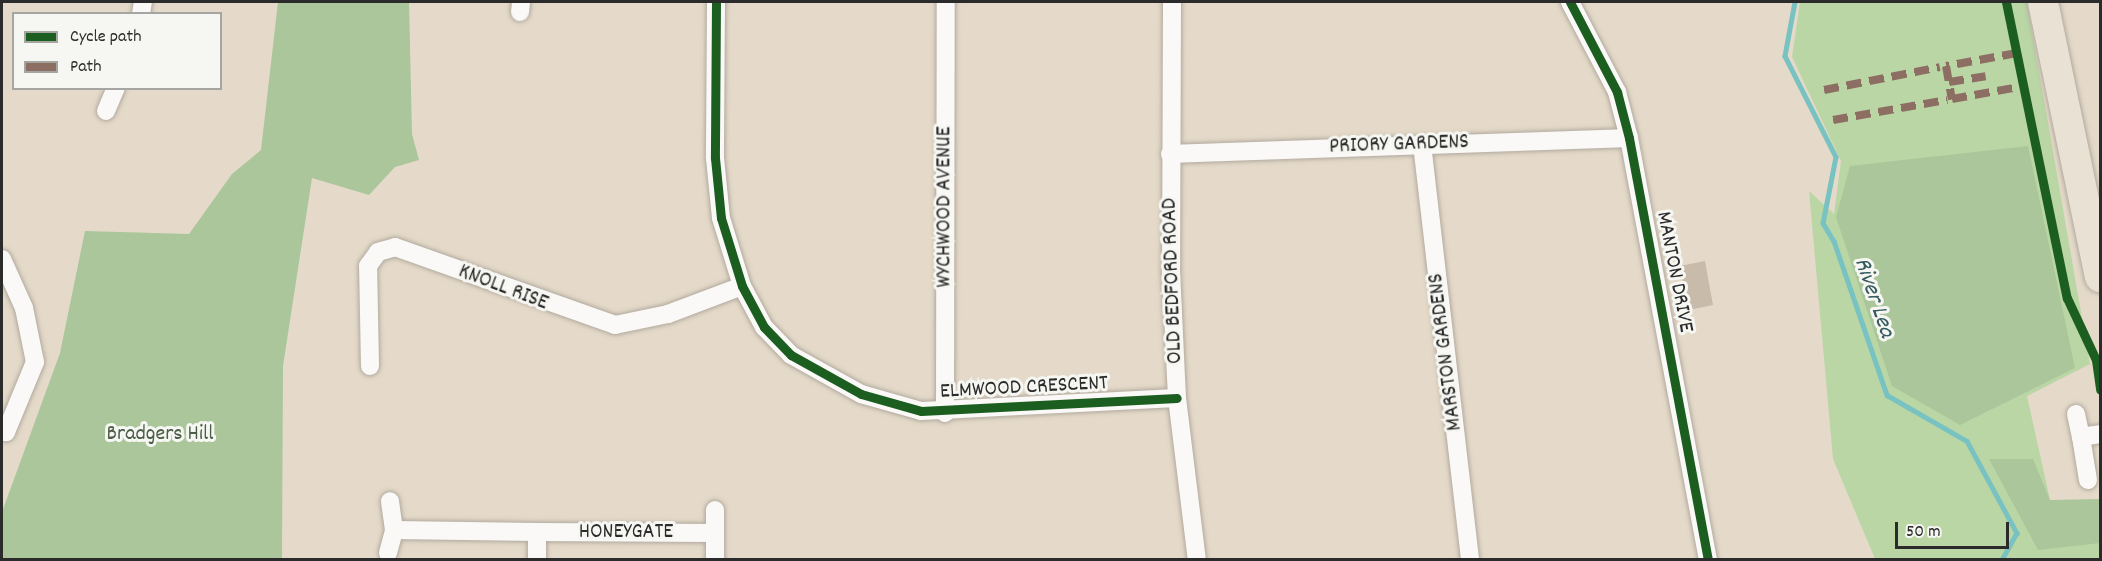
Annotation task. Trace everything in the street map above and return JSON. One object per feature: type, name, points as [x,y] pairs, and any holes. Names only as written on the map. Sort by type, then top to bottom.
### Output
[{"type":"highway","points":[[2043,2],[2100,277]]},
{"type":"street","name":"ELMWOOD CRESCENT","points":[[716,2],[715,158],[721,218],[742,286],[764,327],[791,355],[861,394],[945,413],[1177,398]]},
{"type":"street","name":"WYCHWOOD AVENUE","points":[[945,413],[946,2]]},
{"type":"street","name":"OLD BEDFORD ROAD","points":[[1172,2],[1170,154],[1177,398],[1197,560]]},
{"type":"street","name":"MANTON DRIVE","points":[[1570,2],[1617,92],[1629,138],[1708,560]]},
{"type":"street","points":[[105,111],[115,90]]},
{"type":"street","name":"PRIORY GARDENS","points":[[1170,154],[1629,138]]},
{"type":"street","name":"MARSTON GARDENS","points":[[1422,144],[1470,560]]},
{"type":"street","name":"KNOLL RISE","points":[[370,366],[368,266],[378,252],[395,247],[615,325],[668,314],[742,286]]},
{"type":"street","points":[[2,259],[24,308],[35,362],[3,436]]},
{"type":"street","points":[[2076,414],[2088,480]]},
{"type":"street","points":[[2081,437],[2100,434]]},
{"type":"street","points":[[388,553],[394,530],[390,501]]},
{"type":"street","points":[[715,510],[715,560]]},
{"type":"street","name":"HONEYGATE","points":[[394,530],[715,533]]},
{"type":"street","points":[[537,532],[537,560]]},
{"type":"green space","name":"Bradgers Hill","points":[[278,2],[409,2],[412,134],[419,160],[395,167],[369,195],[312,178],[283,366],[282,559],[2,559],[2,512],[60,353],[85,231],[189,234],[232,174],[261,150]]},
{"type":"green space","points":[[1800,2],[2027,2],[2090,364],[2027,396],[2050,500],[2100,502],[2100,559],[1875,559],[1833,459],[1809,191],[1834,214],[1841,161],[1792,57]]},
{"type":"green space","points":[[2028,146],[2075,368],[1960,425],[1892,386],[1836,217],[1850,166]]},
{"type":"green space","points":[[1989,459],[2033,459],[2050,500],[2100,499],[2100,543],[2038,550]]},
{"type":"building","points":[[1705,261],[1713,305],[1689,310],[1680,266]]},
{"type":"waterway","name":"River Lea","points":[[1795,2],[1785,56],[1836,157],[1823,223],[1834,241],[1887,395],[1967,441],[2017,533],[2002,560]]},
{"type":"marked path","points":[[2017,53],[1946,66],[1952,99],[2024,86]]},
{"type":"marked path","points":[[1824,90],[1940,67]]},
{"type":"marked path","points":[[1949,82],[1986,76]]},
{"type":"marked path","points":[[1833,120],[1947,100]]},
{"type":"cycle path","points":[[716,2],[715,158],[721,218],[742,286],[764,327],[791,355],[861,394],[921,411],[1177,398]]},
{"type":"cycle path","points":[[1570,2],[1617,92],[1629,138],[1708,560]]},
{"type":"cycle path","points":[[2006,2],[2067,298],[2096,360],[2100,390]]}]
